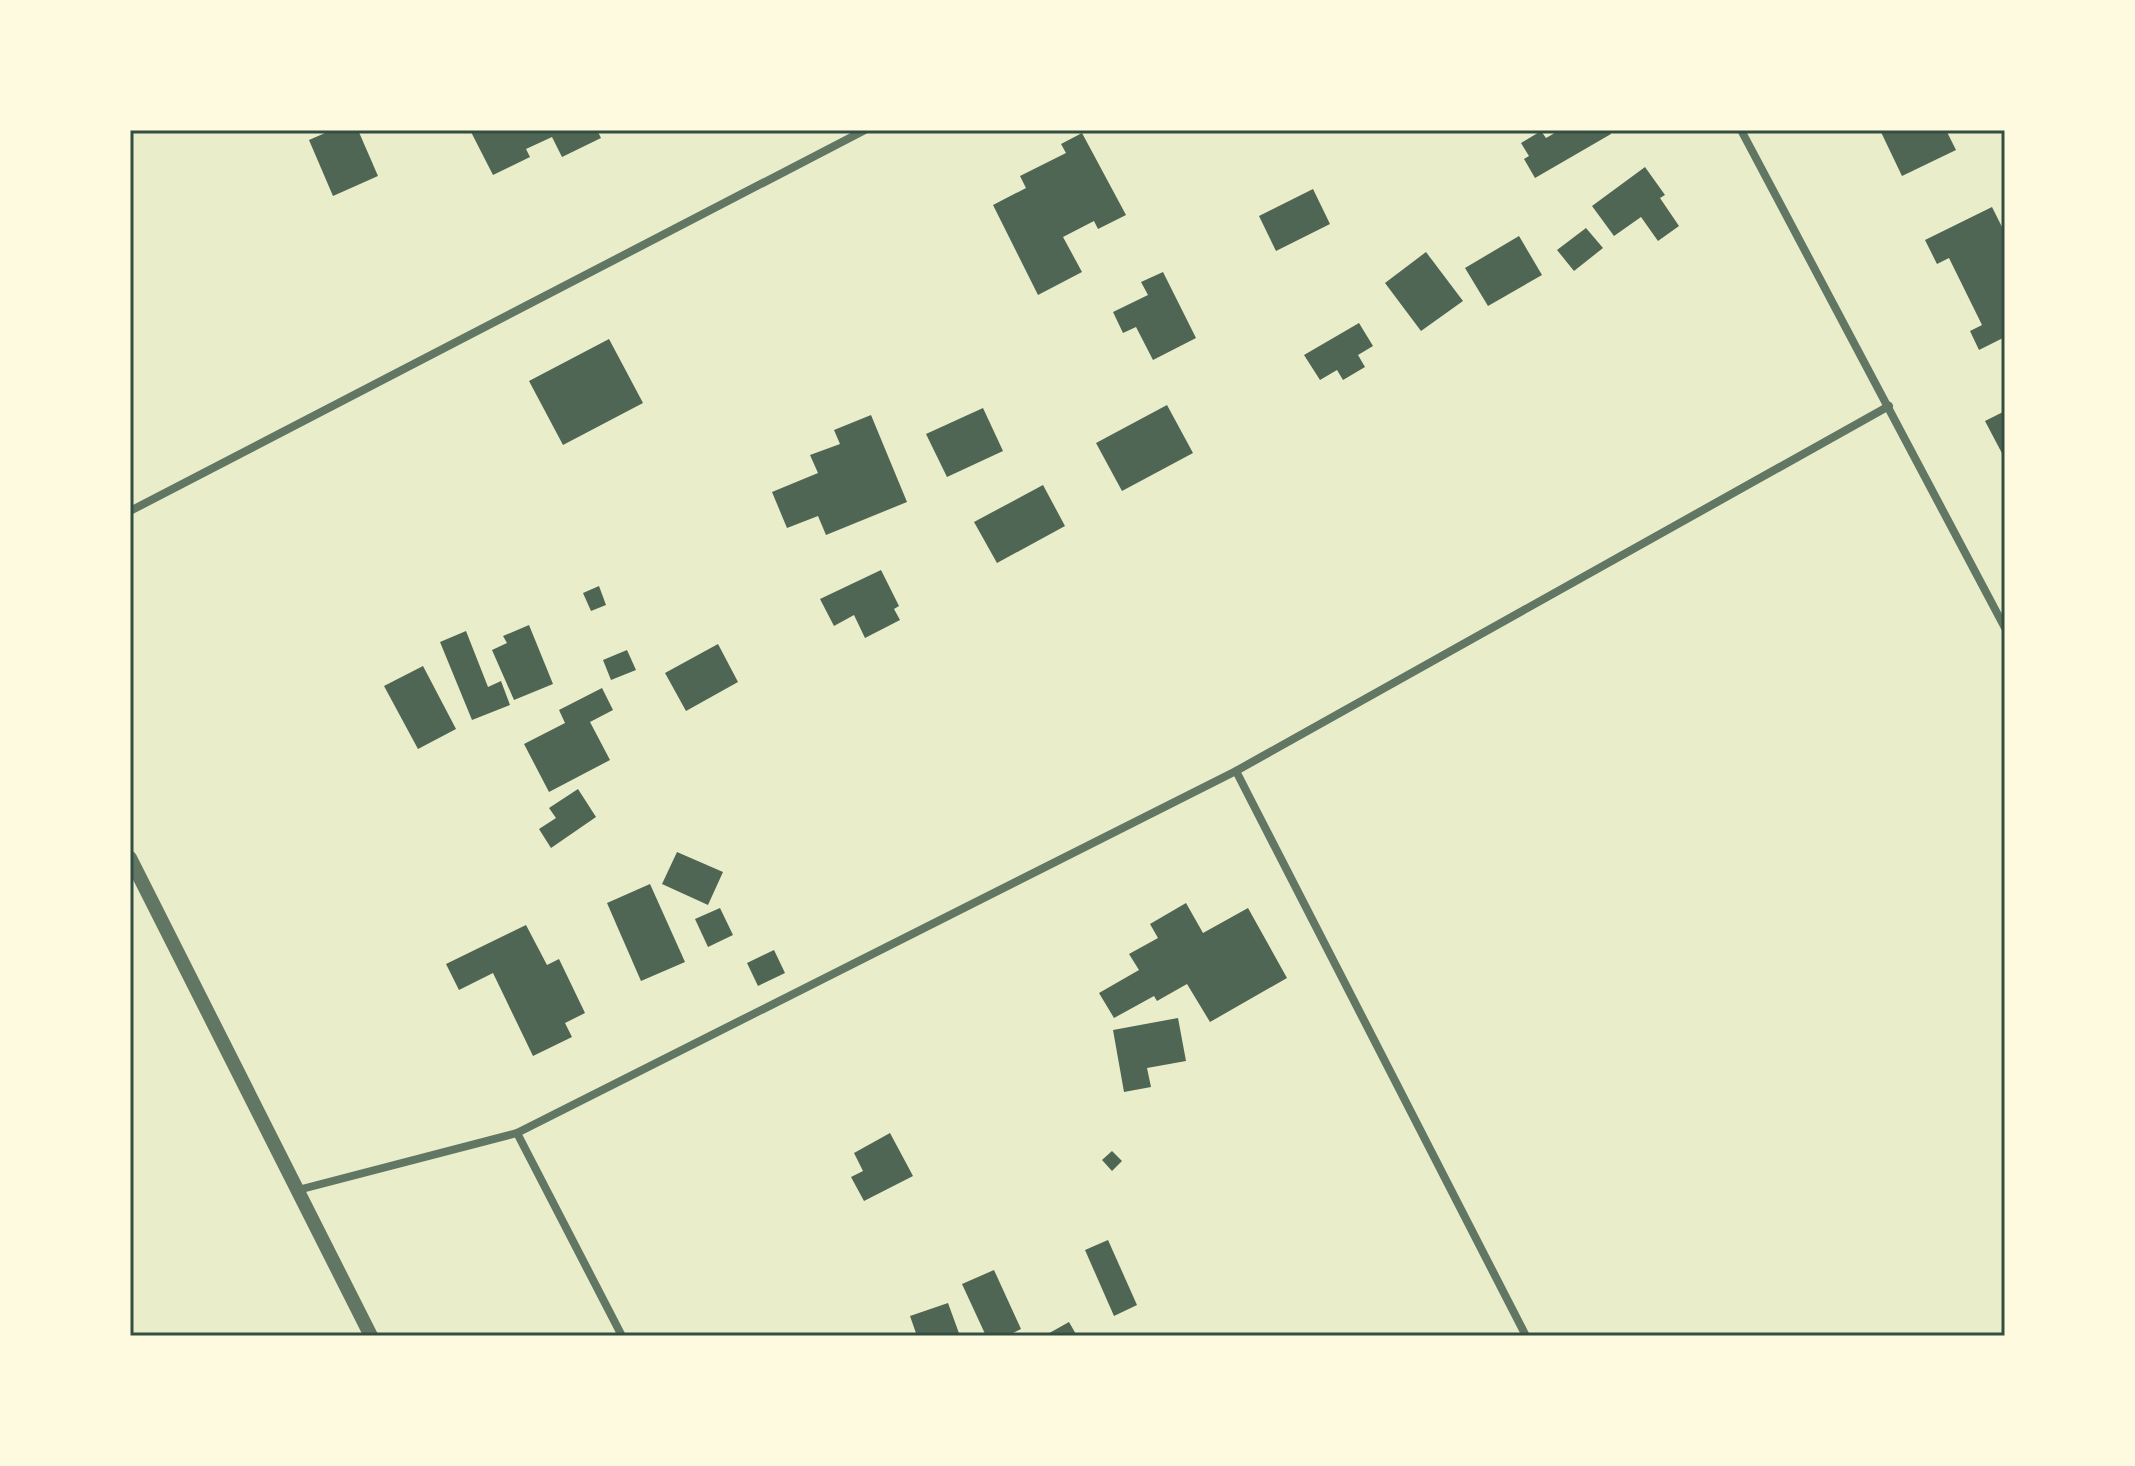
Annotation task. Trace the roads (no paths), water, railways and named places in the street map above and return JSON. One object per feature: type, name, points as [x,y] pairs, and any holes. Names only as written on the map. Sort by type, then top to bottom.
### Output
[{"type":"street","points":[[130,511],[865,130]]},
{"type":"street","points":[[1741,130],[2005,628]]},
{"type":"street","points":[[298,1190],[517,1133],[1236,771],[1889,406]]},
{"type":"street","points":[[1236,771],[1526,1336]]},
{"type":"street","points":[[130,858],[371,1336]]},
{"type":"street","points":[[517,1133],[622,1336]]}]
